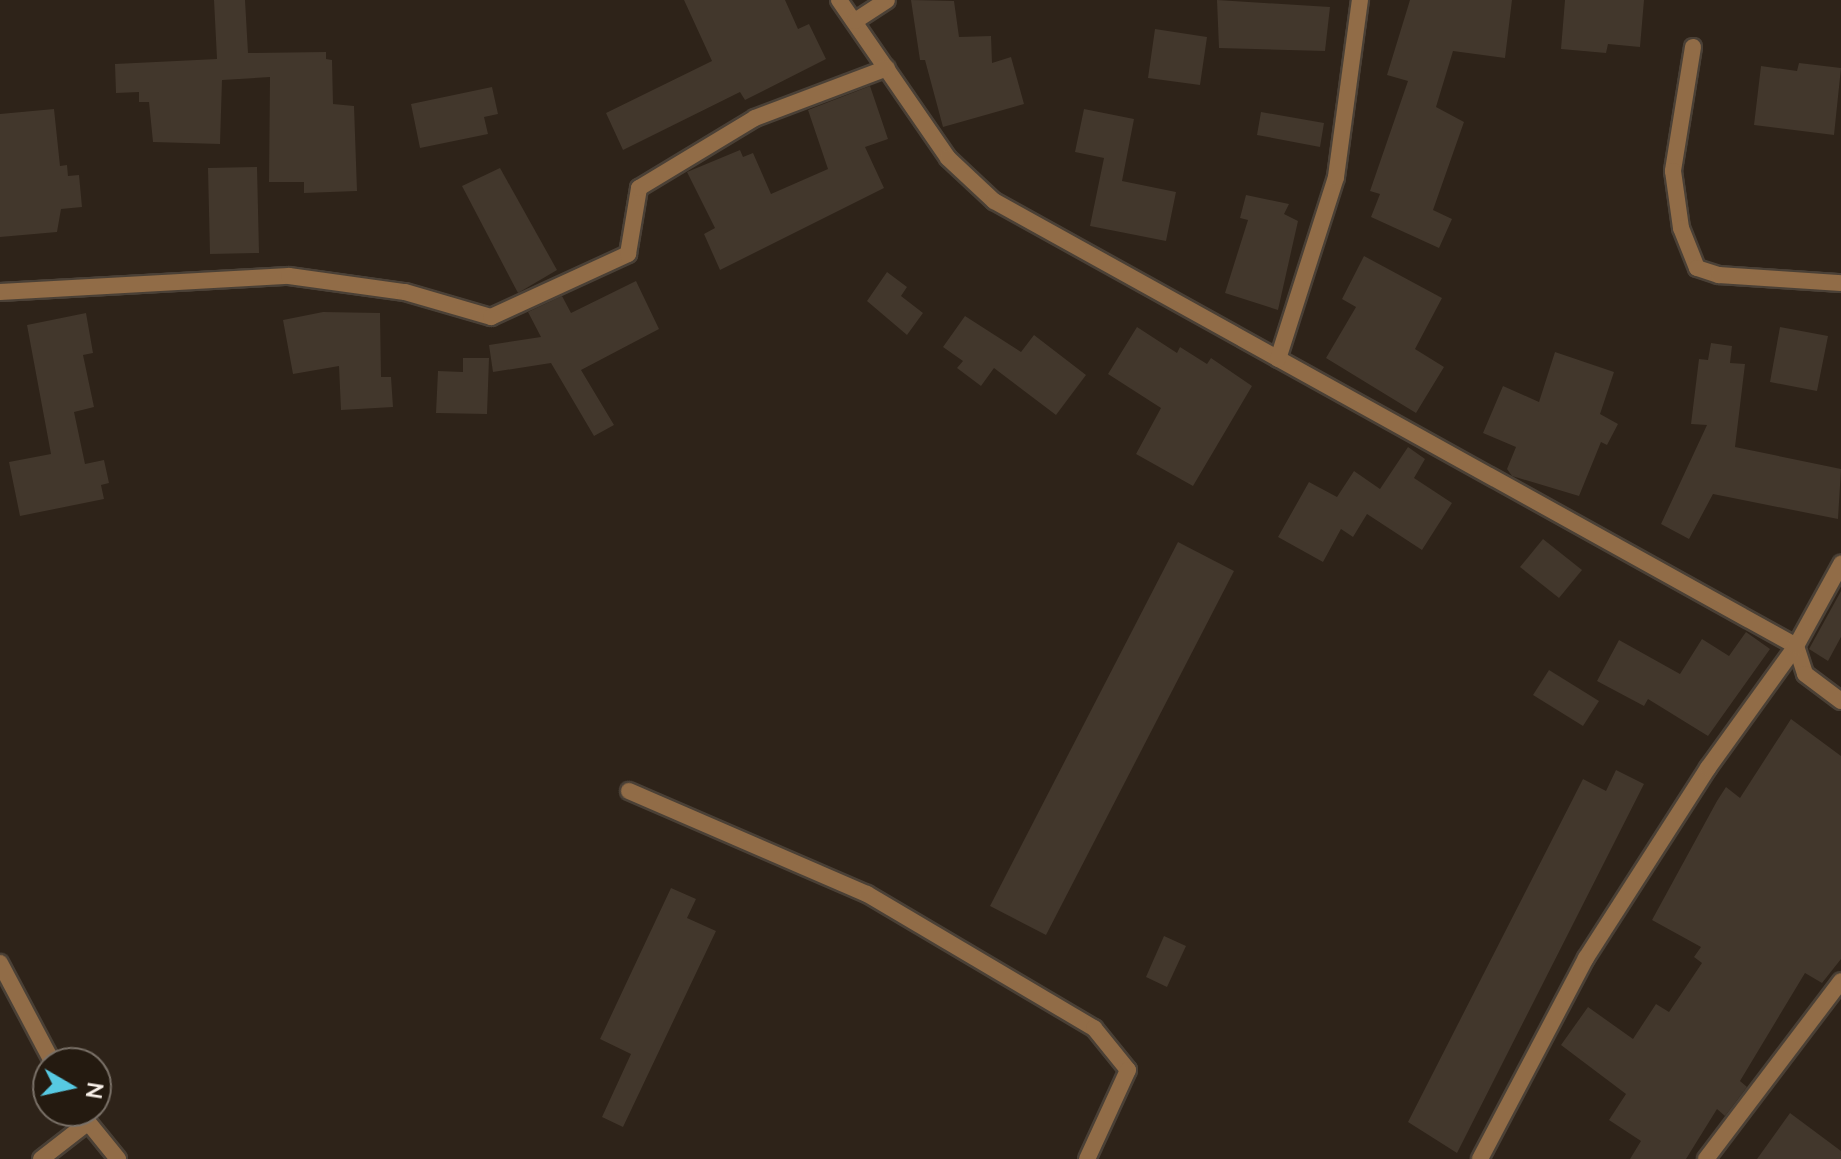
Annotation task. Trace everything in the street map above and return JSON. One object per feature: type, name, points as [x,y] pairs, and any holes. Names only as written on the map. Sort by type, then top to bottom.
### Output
[{"type":"street","points":[[839,0],[948,158],[994,201],[1796,646],[1805,674],[1841,701]]},
{"type":"street","points":[[855,21],[887,0]]},
{"type":"street","points":[[1278,359],[1336,177],[1360,0]]},
{"type":"street","points":[[1693,47],[1673,171],[1681,228],[1697,268],[1719,275],[1841,283]]},
{"type":"street","points":[[0,292],[289,276],[405,292],[491,317],[628,254],[639,188],[755,118],[887,68]]},
{"type":"street","points":[[1480,1159],[1586,958],[1770,678],[1796,646],[1841,564]]},
{"type":"street","points":[[1770,678],[1805,674]]},
{"type":"street","points":[[629,791],[867,894],[1094,1028],[1128,1070],[1087,1159]]},
{"type":"street","points":[[0,963],[45,1047]]},
{"type":"street","points":[[1706,1159],[1841,981]]},
{"type":"street","points":[[41,1159],[73,1127]]},
{"type":"street","points":[[90,1127],[118,1159]]},
{"type":"building","points":[[214,0],[245,0],[248,53],[326,52],[326,59],[332,60],[333,104],[354,106],[357,191],[304,193],[304,182],[269,182],[270,77],[222,80],[220,144],[153,142],[149,102],[139,102],[139,92],[116,93],[115,64],[217,59]]},
{"type":"building","points":[[684,0],[785,0],[798,29],[809,24],[826,59],[745,100],[740,92],[623,150],[606,113],[712,61]]},
{"type":"building","points":[[911,0],[954,1],[959,37],[991,36],[992,63],[1011,57],[1024,104],[943,127],[925,60],[920,60]]},
{"type":"building","points":[[1217,0],[1330,7],[1325,51],[1219,48]]},
{"type":"building","points":[[1410,0],[1512,0],[1505,58],[1453,51],[1436,107],[1464,122],[1433,210],[1452,219],[1439,248],[1371,217],[1380,194],[1370,191],[1408,81],[1387,75]]},
{"type":"building","points":[[1565,0],[1644,0],[1640,47],[1608,44],[1606,53],[1561,49]]},
{"type":"building","points":[[1155,29],[1207,37],[1200,85],[1148,78]]},
{"type":"building","points":[[1799,63],[1841,68],[1834,135],[1754,125],[1761,66],[1797,71]]},
{"type":"building","points":[[870,86],[888,139],[865,147],[884,188],[720,270],[704,234],[715,228],[687,172],[740,150],[743,157],[753,153],[771,194],[828,169],[808,110]]},
{"type":"building","points":[[492,87],[498,114],[484,117],[488,134],[420,148],[411,104]]},
{"type":"building","points":[[54,109],[60,166],[67,165],[68,176],[79,175],[82,207],[61,209],[57,232],[0,237],[0,114]]},
{"type":"building","points":[[1084,109],[1134,119],[1122,181],[1176,192],[1166,241],[1090,226],[1104,158],[1075,152]]},
{"type":"building","points":[[1261,112],[1324,123],[1320,147],[1257,135]]},
{"type":"building","points":[[257,167],[259,253],[210,254],[208,168]]},
{"type":"building","points":[[500,168],[557,270],[518,293],[462,186]]},
{"type":"building","points":[[1246,195],[1289,204],[1284,214],[1298,221],[1278,310],[1225,293],[1248,220],[1240,218]]},
{"type":"building","points":[[1364,256],[1442,298],[1415,349],[1444,367],[1416,413],[1326,358],[1356,307],[1342,299]]},
{"type":"building","points":[[887,272],[907,287],[901,296],[923,313],[907,335],[867,301]]},
{"type":"building","points":[[636,281],[659,329],[581,370],[614,425],[594,436],[551,363],[493,372],[489,345],[541,337],[528,312],[562,296],[571,313]]},
{"type":"building","points":[[323,312],[380,313],[381,377],[391,377],[393,407],[341,410],[339,366],[293,374],[283,320]]},
{"type":"building","points":[[86,313],[93,353],[83,355],[94,407],[74,412],[85,464],[104,460],[109,483],[101,485],[104,499],[20,516],[9,462],[51,454],[27,325]]},
{"type":"building","points":[[965,316],[1021,352],[1034,335],[1086,375],[1056,415],[994,368],[981,386],[957,368],[963,361],[943,347]]},
{"type":"building","points":[[1137,327],[1177,353],[1180,347],[1207,364],[1211,358],[1252,386],[1193,486],[1136,454],[1161,408],[1108,374]]},
{"type":"building","points":[[1780,327],[1828,336],[1817,391],[1770,382]]},
{"type":"building","points":[[1711,343],[1732,346],[1730,363],[1745,364],[1735,447],[1841,469],[1838,519],[1713,494],[1689,539],[1661,524],[1707,425],[1691,424],[1699,359],[1708,360]]},
{"type":"building","points":[[1555,352],[1614,372],[1600,414],[1618,424],[1607,445],[1601,442],[1579,496],[1512,476],[1507,469],[1516,447],[1483,433],[1503,386],[1539,402]]},
{"type":"building","points":[[463,358],[489,358],[487,414],[436,413],[438,371],[463,372]]},
{"type":"building","points":[[1408,447],[1425,459],[1414,478],[1452,503],[1422,550],[1367,514],[1353,537],[1341,529],[1323,562],[1278,537],[1309,482],[1337,497],[1354,471],[1380,489]]},
{"type":"building","points":[[1543,539],[1582,570],[1559,598],[1520,567]]},
{"type":"building","points":[[1178,542],[1234,571],[1046,935],[990,906]]},
{"type":"building","points":[[1841,591],[1841,637],[1828,661],[1809,649]]},
{"type":"building","points":[[1746,632],[1770,649],[1708,736],[1648,699],[1644,706],[1597,681],[1619,640],[1680,674],[1702,639],[1729,656]]},
{"type":"building","points":[[1549,670],[1599,701],[1583,726],[1533,695]]},
{"type":"building","points":[[1791,719],[1841,756],[1841,959],[1822,983],[1805,973],[1740,1081],[1747,1087],[1725,1116],[1717,1109],[1686,1159],[1630,1159],[1641,1141],[1609,1120],[1626,1094],[1561,1045],[1588,1007],[1633,1039],[1656,1004],[1669,1012],[1702,963],[1694,957],[1701,947],[1652,920],[1726,787],[1740,798]]},
{"type":"building","points":[[1616,770],[1644,784],[1457,1153],[1408,1122],[1583,779],[1606,791]]},
{"type":"building","points":[[671,888],[696,899],[687,918],[716,931],[623,1127],[602,1117],[631,1054],[600,1039]]},
{"type":"building","points":[[1164,936],[1186,946],[1167,987],[1146,977]]},
{"type":"building","points":[[1790,1113],[1841,1151],[1841,1159],[1757,1159]]}]
